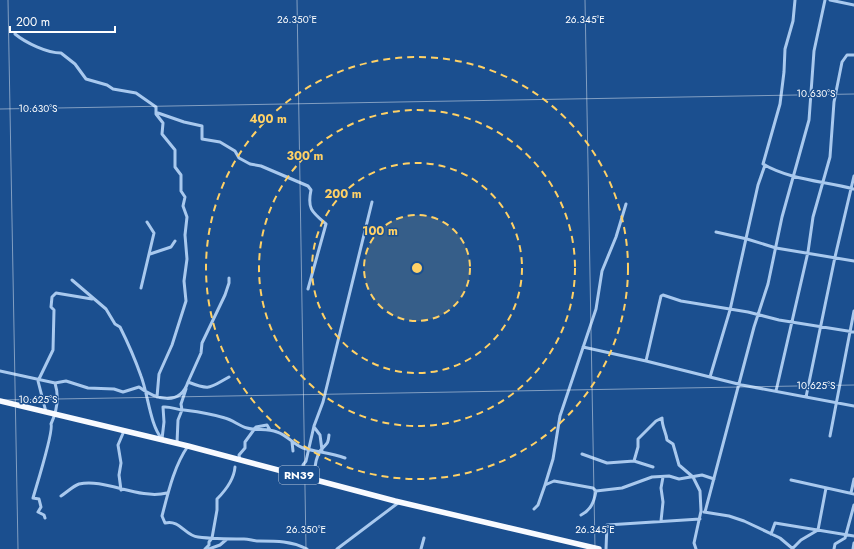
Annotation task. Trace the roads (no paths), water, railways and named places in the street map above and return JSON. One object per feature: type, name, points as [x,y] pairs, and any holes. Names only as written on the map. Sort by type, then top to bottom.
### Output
[{"type":"highway","name":"RN39","points":[[0,401],[177,443],[400,502],[599,549]]},
{"type":"street","points":[[710,377],[730,310],[758,185],[765,165],[763,164],[780,104],[785,49],[793,21],[795,0]]},
{"type":"street","points":[[696,549],[694,543],[700,519],[714,479],[759,315],[793,176],[809,120],[814,51],[825,0]]},
{"type":"street","points":[[830,0],[854,5]]},
{"type":"street","points":[[16,34],[53,54],[60,53],[66,56],[69,61],[75,64],[86,79],[107,85],[113,89],[136,93],[156,108],[156,112],[163,123],[162,134],[175,150],[175,167],[181,175],[181,191],[185,197],[184,206],[187,217],[185,235],[187,259],[184,272],[186,301],[172,345],[159,374],[157,396]]},
{"type":"street","points":[[776,391],[807,253],[812,217],[832,144],[834,102],[842,62],[847,55],[854,55]]},
{"type":"street","points":[[156,112],[184,122],[202,126],[202,138],[220,142],[235,151],[239,158],[250,164],[262,166],[308,186],[311,190],[309,199],[310,207],[313,212],[326,224],[308,289]]},
{"type":"street","points":[[765,165],[793,176],[853,189]]},
{"type":"street","points":[[806,397],[834,256],[853,189],[854,176]]},
{"type":"street","points":[[303,476],[303,465],[306,461],[314,427],[323,402],[372,202]]},
{"type":"street","points":[[534,509],[538,505],[553,459],[560,416],[598,297],[602,272],[618,232],[626,204]]},
{"type":"street","points":[[140,288],[150,254],[154,233],[147,222]]},
{"type":"street","points":[[716,232],[747,239],[776,248],[834,256],[854,261]]},
{"type":"street","points":[[150,254],[171,247],[175,241]]},
{"type":"street","points":[[177,443],[178,420],[182,410],[181,404],[188,382],[201,353],[202,343],[225,295],[229,278]]},
{"type":"street","points":[[72,280],[106,309],[115,324],[120,327],[142,377],[156,429],[164,440]]},
{"type":"street","points":[[46,412],[38,381],[53,350],[54,310],[51,307],[52,297],[56,293],[92,298]]},
{"type":"street","points":[[646,361],[661,296],[821,327],[852,331]]},
{"type":"street","points":[[830,436],[852,331],[854,311]]},
{"type":"street","points":[[583,347],[739,384],[854,406]]},
{"type":"street","points":[[0,372],[38,381],[43,379],[55,383],[66,381],[88,388],[114,389],[122,392],[139,387],[145,391],[166,399],[173,398],[186,389]]},
{"type":"street","points":[[188,382],[204,388],[211,387],[229,377]]},
{"type":"street","points":[[45,518],[44,515],[38,512],[41,507],[39,500],[33,498],[44,455],[48,448],[52,428],[51,424],[56,414],[55,407],[58,395],[55,383]]},
{"type":"street","points":[[164,440],[163,407],[173,406],[182,410],[193,410],[198,412],[206,411],[214,413],[244,428],[279,432],[292,442],[305,449],[309,448],[322,450],[345,458]]},
{"type":"street","points":[[634,461],[638,447],[638,439],[656,421],[662,418],[662,428],[666,434],[666,440],[674,444],[679,465],[693,477],[700,491],[703,512]]},
{"type":"street","points":[[314,427],[320,435],[322,450]]},
{"type":"street","points":[[240,460],[239,455],[245,448],[245,442],[254,430]]},
{"type":"street","points":[[121,490],[119,475],[121,463],[118,445],[124,431]]},
{"type":"street","points":[[316,480],[314,469],[322,450],[328,444],[330,435]]},
{"type":"street","points":[[292,442],[293,451]]},
{"type":"street","points":[[188,446],[181,456],[171,487],[167,493],[162,516],[165,523],[170,522],[181,526],[194,537],[291,542],[307,549]]},
{"type":"street","points":[[582,454],[606,463],[634,461],[653,467]]},
{"type":"street","points":[[204,549],[209,545],[212,538],[217,510],[217,499],[227,489],[234,474],[235,467]]},
{"type":"street","points":[[545,485],[554,481],[592,488],[596,491],[622,488],[652,477],[679,479],[702,476],[714,479]]},
{"type":"street","points":[[661,521],[663,502],[661,488],[664,477]]},
{"type":"street","points":[[791,480],[853,494],[854,479]]},
{"type":"street","points":[[61,496],[78,484],[96,484],[146,494],[158,495],[167,493]]},
{"type":"street","points":[[703,512],[729,516],[780,538],[792,549],[801,540],[818,530],[826,488]]},
{"type":"street","points":[[581,515],[590,509],[595,500],[596,491]]},
{"type":"street","points":[[337,549],[400,502]]},
{"type":"street","points":[[834,549],[835,544],[842,541],[846,535],[854,505]]},
{"type":"street","points":[[606,549],[607,525],[700,519]]},
{"type":"street","points":[[770,534],[775,523],[854,536]]},
{"type":"street","points":[[421,549],[424,538]]},
{"type":"street","points":[[210,549],[220,545],[227,539]]},
{"type":"street","points":[[853,549],[854,543]]}]
